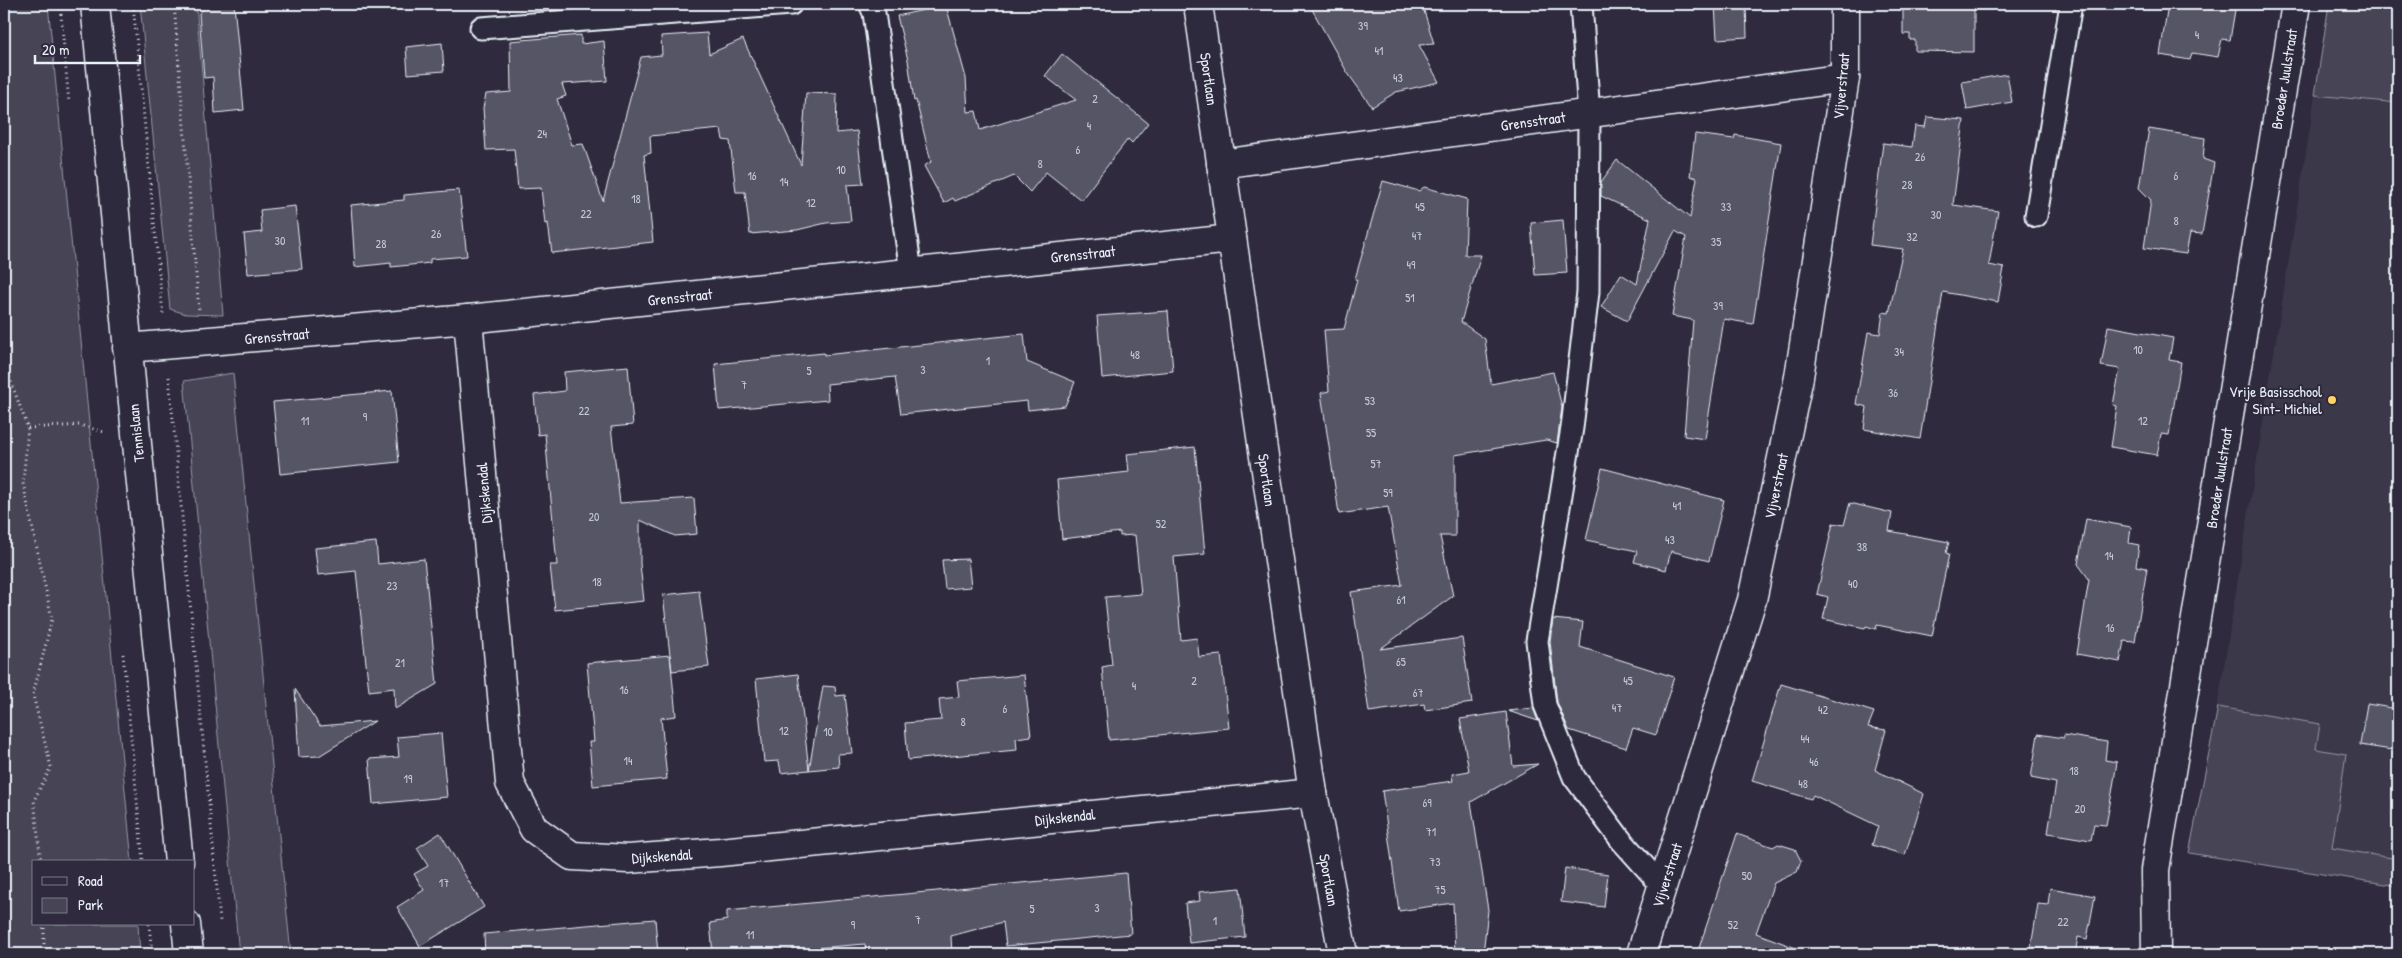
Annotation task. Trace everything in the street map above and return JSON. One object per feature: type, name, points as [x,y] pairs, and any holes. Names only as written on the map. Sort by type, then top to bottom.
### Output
[{"type":"street","name":"Tennislaan","points":[[95,4],[179,860]]},
{"type":"street","name":"Sportlaan","points":[[1198,4],[1313,792],[1343,954]]},
{"type":"street","name":"Vijverstraat","points":[[1641,954],[1664,888],[1752,600],[1799,377],[1845,78],[1845,4]]},
{"type":"street","name":"Broeder Juulstraat","points":[[2156,954],[2155,870],[2296,4]]},
{"type":"street","name":"Grensstraat","points":[[1221,164],[1845,78]]},
{"type":"street","name":"Grensstraat","points":[[128,348],[468,319],[1232,239]]},
{"type":"street","name":"Dijkskendal","points":[[468,319],[510,783],[534,829],[572,856],[628,859],[720,852],[1313,792]]},
{"type":"street","points":[[186,926],[189,954]]},
{"type":"lane","points":[[480,28],[791,4]]},
{"type":"lane","points":[[870,4],[874,13],[911,272]]},
{"type":"lane","points":[[1581,4],[1589,114],[1588,292],[1572,428],[1537,642],[1545,705],[1574,777],[1621,840],[1664,888]]},
{"type":"lane","points":[[2036,216],[2071,4]]},
{"type":"path","points":[[132,4],[163,311]]},
{"type":"path","points":[[174,4],[201,342]]},
{"type":"path","points":[[4,274],[4,287]]},
{"type":"path","points":[[4,363],[28,428],[23,483],[52,619],[33,695],[51,766],[34,800],[41,860]]},
{"type":"path","points":[[170,386],[221,926]]},
{"type":"path","points":[[28,428],[80,425],[109,434]]},
{"type":"path","points":[[44,926],[44,954]]},
{"type":"path","points":[[149,926],[152,954]]},
{"type":"shaded area","name":"Vrije Basisschool Sint- Michiel","points":[[2315,95],[2398,103],[2398,886],[2189,853],[2219,697]]},
{"type":"green space","points":[[4,4],[48,4],[132,860],[32,860],[32,926],[138,926],[140,954],[4,954]]},
{"type":"green space","points":[[140,4],[196,4],[223,315],[186,314],[170,309]]},
{"type":"green space","points":[[2329,4],[2398,4],[2398,103],[2315,95]]},
{"type":"green space","points":[[233,373],[291,954],[239,954],[184,381]]},
{"type":"green space","points":[[2218,707],[2320,724],[2316,749],[2346,754],[2332,848],[2398,859],[2398,886],[2189,853]]},
{"type":"building","points":[[209,4],[234,4],[244,110],[215,113],[213,77],[204,78],[199,13]]},
{"type":"building","points":[[1309,4],[1422,4],[1434,44],[1419,45],[1439,82],[1396,92],[1372,107],[1347,72]]},
{"type":"building","points":[[1715,4],[1746,4],[1747,37],[1717,39]]},
{"type":"building","points":[[1903,4],[1974,4],[1974,52],[1915,51],[1915,40],[1910,40],[1910,34],[1903,34]]},
{"type":"building","points":[[2168,4],[2236,4],[2230,40],[2222,39],[2218,57],[2192,53],[2190,60],[2160,55]]},
{"type":"building","points":[[946,5],[966,78],[968,112],[976,111],[980,130],[1076,100],[1045,76],[1062,54],[1148,123],[1132,143],[1128,139],[1081,200],[1046,172],[1030,192],[1014,176],[955,201],[953,198],[944,203],[924,166],[931,162],[916,100],[914,101],[908,60],[897,16]]},
{"type":"building","points":[[707,33],[709,54],[743,39],[801,165],[806,93],[837,94],[836,133],[857,131],[863,184],[847,185],[851,221],[826,223],[797,230],[750,234],[745,192],[736,192],[730,141],[723,140],[721,129],[650,136],[651,153],[644,155],[653,242],[552,253],[548,223],[545,224],[541,188],[518,189],[514,149],[486,150],[483,108],[486,94],[511,92],[510,41],[581,35],[581,44],[604,41],[607,81],[562,84],[566,96],[557,99],[572,145],[583,144],[603,201],[641,57],[662,55],[661,36]]},
{"type":"building","points":[[442,43],[444,71],[408,74],[406,47]]},
{"type":"building","points":[[2007,74],[2012,102],[1967,110],[1962,82]]},
{"type":"building","points":[[1927,117],[1964,120],[1953,205],[1998,211],[1989,265],[2004,268],[1998,302],[1943,292],[1920,439],[1864,429],[1867,407],[1856,404],[1868,332],[1880,334],[1883,312],[1889,313],[1903,249],[1870,245],[1883,143],[1912,147],[1915,126],[1925,127]]},
{"type":"building","points":[[2149,129],[2205,138],[2203,159],[2214,163],[2202,234],[2190,233],[2186,254],[2144,248],[2151,200],[2139,188]]},
{"type":"building","points":[[1695,134],[1734,139],[1735,135],[1781,143],[1753,324],[1724,319],[1705,439],[1684,436],[1693,320],[1672,316],[1686,237],[1675,231],[1627,321],[1601,307],[1621,274],[1637,284],[1650,219],[1601,196],[1601,182],[1617,160],[1690,218],[1697,178],[1690,176]]},
{"type":"building","points":[[1383,181],[1419,191],[1424,187],[1467,199],[1465,255],[1481,255],[1461,322],[1485,339],[1491,384],[1553,372],[1562,407],[1557,443],[1546,440],[1455,455],[1455,536],[1440,536],[1453,596],[1380,649],[1462,638],[1472,703],[1425,710],[1424,704],[1369,712],[1351,592],[1402,585],[1388,507],[1339,514],[1321,393],[1329,391],[1324,330],[1344,329],[1357,280],[1355,279]]},
{"type":"building","points":[[459,190],[467,256],[430,259],[430,263],[391,267],[391,263],[355,267],[351,205],[404,200],[404,195]]},
{"type":"building","points":[[295,206],[302,269],[248,274],[244,234],[262,232],[260,210]]},
{"type":"building","points":[[1563,220],[1567,273],[1535,275],[1531,223]]},
{"type":"building","points":[[1168,311],[1173,371],[1102,378],[1097,316]]},
{"type":"building","points":[[2108,326],[2173,338],[2169,360],[2181,362],[2169,435],[2161,434],[2157,455],[2111,447],[2117,406],[2113,405],[2120,369],[2101,366]]},
{"type":"building","points":[[1024,334],[1027,362],[1075,382],[1065,406],[1028,410],[1027,401],[901,414],[895,377],[827,384],[828,400],[719,410],[715,364],[824,353],[824,355]]},
{"type":"building","points":[[628,366],[633,425],[611,427],[620,503],[694,498],[697,534],[675,536],[640,520],[640,564],[644,601],[555,610],[550,565],[557,565],[545,434],[538,435],[534,395],[565,391],[564,372]]},
{"type":"building","points":[[392,391],[399,462],[280,474],[273,402]]},
{"type":"building","points":[[1195,447],[1205,554],[1174,557],[1181,640],[1197,638],[1199,657],[1221,655],[1229,728],[1109,740],[1102,667],[1112,665],[1105,597],[1141,594],[1135,535],[1120,536],[1120,532],[1062,539],[1057,480],[1129,472],[1127,454]]},
{"type":"building","points":[[1602,468],[1724,500],[1709,561],[1671,551],[1666,570],[1634,562],[1637,551],[1586,540]]},
{"type":"building","points":[[1850,503],[1892,513],[1889,531],[1949,542],[1946,553],[1949,554],[1932,636],[1877,625],[1876,629],[1866,626],[1865,628],[1823,619],[1828,597],[1817,594],[1833,523],[1844,525]]},
{"type":"building","points":[[2086,519],[2131,527],[2129,543],[2139,545],[2136,566],[2147,568],[2135,642],[2124,641],[2120,662],[2077,654],[2089,579],[2078,564]]},
{"type":"building","points":[[376,542],[378,564],[424,559],[437,684],[395,709],[394,688],[369,691],[356,571],[318,575],[315,548]]},
{"type":"building","points":[[968,559],[971,587],[945,589],[942,560]]},
{"type":"building","points":[[699,591],[709,667],[672,671],[663,595]]},
{"type":"building","points":[[1553,619],[1583,622],[1580,647],[1674,677],[1656,735],[1633,728],[1626,748],[1569,730],[1557,702],[1550,641]]},
{"type":"building","points":[[670,655],[676,716],[661,718],[667,779],[593,786],[589,742],[594,742],[587,663]]},
{"type":"building","points":[[798,674],[809,770],[781,773],[779,761],[764,762],[756,679]]},
{"type":"building","points":[[1024,675],[1031,736],[1016,738],[1017,750],[908,760],[905,723],[941,720],[939,699],[959,697],[957,681]]},
{"type":"building","points":[[1781,684],[1874,712],[1868,727],[1886,730],[1875,770],[1924,794],[1905,855],[1872,845],[1878,826],[1813,795],[1811,799],[1752,781]]},
{"type":"building","points":[[823,686],[835,687],[836,696],[845,695],[852,753],[838,754],[839,767],[809,770]]},
{"type":"building","points":[[295,689],[320,726],[375,721],[319,756],[299,757]]},
{"type":"building","points":[[2367,704],[2398,709],[2398,751],[2360,745]]},
{"type":"building","points":[[1533,708],[1538,721],[1508,711]]},
{"type":"building","points":[[1506,712],[1513,766],[1538,764],[1471,802],[1488,910],[1483,954],[1455,954],[1453,903],[1399,911],[1382,791],[1453,781],[1452,774],[1469,771],[1460,719]]},
{"type":"building","points":[[441,733],[447,797],[373,804],[369,759],[399,757],[397,737]]},
{"type":"building","points":[[2038,734],[2064,738],[2064,735],[2107,742],[2105,760],[2117,762],[2106,825],[2094,824],[2091,840],[2048,833],[2056,783],[2031,778]]},
{"type":"building","points":[[440,833],[484,907],[420,946],[397,907],[424,890],[414,874],[428,866],[417,848]]},
{"type":"building","points":[[1737,834],[1773,847],[1778,844],[1795,849],[1801,861],[1797,872],[1774,883],[1756,933],[1804,951],[1804,954],[1697,954]]},
{"type":"building","points":[[1565,868],[1608,874],[1604,907],[1561,902]]},
{"type":"building","points":[[1126,873],[1131,934],[1006,946],[1003,922],[951,936],[952,954],[866,954],[865,944],[743,954],[713,954],[710,923],[727,920],[727,911]]},
{"type":"building","points":[[1240,888],[1245,937],[1189,943],[1185,903],[1200,901],[1199,892]]},
{"type":"building","points":[[2050,888],[2095,896],[2087,939],[2078,937],[2075,954],[2031,947],[2038,904],[2048,905]]},
{"type":"building","points":[[655,919],[658,954],[485,954],[484,934]]},
{"type":"place","name":"Vrije Basisschool Sint- Michiel","points":[[2332,400]]}]
